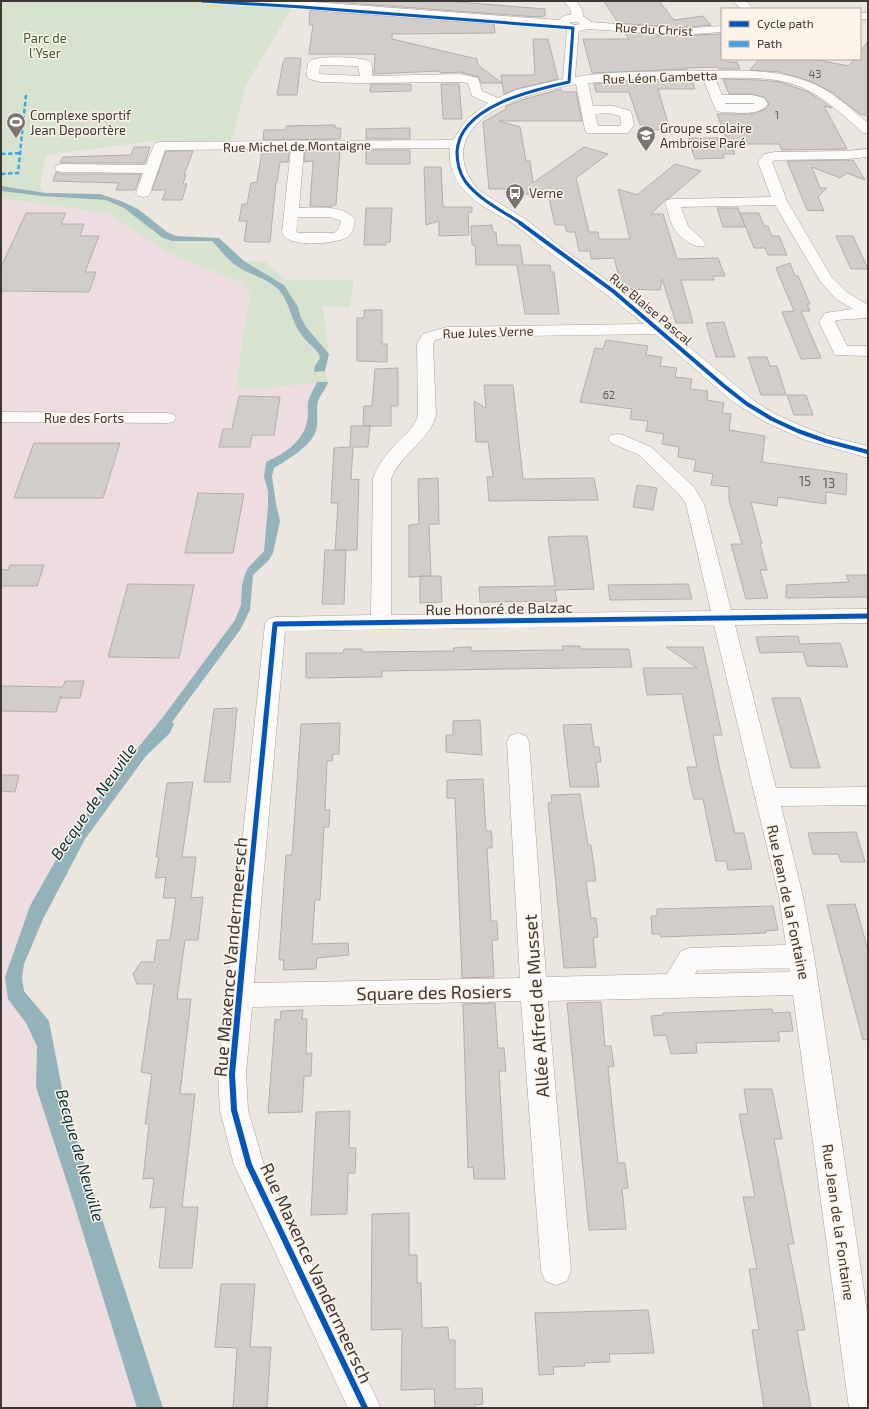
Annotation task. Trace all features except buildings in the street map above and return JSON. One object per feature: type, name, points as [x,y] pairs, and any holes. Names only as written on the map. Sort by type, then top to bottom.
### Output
[{"type":"street","name":"Rue du Christ","points":[[254,1],[677,32],[721,29]]},
{"type":"street","name":"Rue du Christ","points":[[284,1],[331,6]]},
{"type":"street","points":[[570,1],[577,10],[575,24],[575,82],[588,110]]},
{"type":"street","points":[[739,1],[747,8]]},
{"type":"street","points":[[708,75],[718,99]]},
{"type":"street","name":"Rue Léon Gambetta","points":[[458,144],[470,124],[479,115],[498,103],[523,93],[575,82],[635,76],[767,76],[798,82],[818,90],[868,130]]},
{"type":"street","points":[[366,79],[467,78],[474,81],[476,93],[498,103]]},
{"type":"street","name":"Rue Michel de Montaigne","points":[[143,193],[160,146],[458,144]]},
{"type":"street","name":"Rue Blaise Pascal","points":[[458,144],[456,155],[459,168],[466,183],[474,192],[526,226],[558,252],[603,283],[729,389],[758,411],[801,433],[868,452]]},
{"type":"street","points":[[291,212],[298,146]]},
{"type":"street","points":[[868,153],[854,155],[769,157],[765,162],[780,201],[829,284],[842,296],[868,313]]},
{"type":"street","points":[[62,168],[151,169]]},
{"type":"street","points":[[699,243],[681,228],[672,202],[780,201]]},
{"type":"street","points":[[868,313],[831,316],[827,322],[841,352],[868,351]]},
{"type":"street","name":"Rue Jules Verne","points":[[381,622],[382,479],[390,462],[425,423],[427,415],[425,344],[429,337],[439,333],[460,331],[658,329]]},
{"type":"street","name":"Rue des Forts","points":[[1,417],[167,418]]},
{"type":"street","name":"Rue Jean de la Fontaine","points":[[618,439],[645,451],[692,498],[790,897],[805,983],[864,1408]]},
{"type":"street","name":"Rue Honoré de Balzac","points":[[275,624],[868,616]]},
{"type":"street","name":"Rue Maxence Vandermeersch","points":[[275,624],[232,1074],[234,1110],[243,1146],[258,1186],[365,1408]]},
{"type":"street","name":"Allée Alfred de Musset","points":[[518,742],[534,990],[556,1270]]},
{"type":"street","points":[[766,797],[868,796]]},
{"type":"street","points":[[675,985],[690,959],[801,956]]},
{"type":"street","name":"Square des Rosiers","points":[[240,995],[534,990],[675,985],[805,983]]},
{"type":"shaded area","points":[[1,198],[109,214],[170,254],[237,281],[250,293],[237,378],[237,390],[317,382],[308,403],[308,420],[304,433],[292,448],[266,462],[264,477],[268,491],[268,506],[264,551],[248,568],[242,585],[241,605],[235,620],[163,717],[109,783],[65,844],[8,999],[26,1023],[37,1046],[36,1087],[137,1408],[1,1408]]},
{"type":"green space","name":"Parc de l'Yser","points":[[1,1],[187,1],[292,8],[246,85],[232,141],[152,141],[46,155],[40,188],[46,193],[1,186]]},
{"type":"green space","points":[[1,191],[41,196],[106,200],[124,208],[172,241],[212,241],[225,256],[239,268],[268,282],[279,290],[283,295],[295,323],[303,337],[319,354],[320,358],[315,366],[315,372],[325,371],[328,382],[237,390],[237,378],[250,293],[237,281],[170,254],[109,214],[1,198]]},
{"type":"green space","points":[[244,261],[265,261],[286,280],[354,280],[350,307],[323,306],[329,354],[306,327],[301,318],[298,307],[284,285]]},
{"type":"water","points":[[1,186],[46,193],[100,194],[138,209],[167,232],[176,236],[219,238],[244,261],[284,285],[298,307],[301,318],[306,327],[329,354],[325,371],[314,372],[315,366],[320,358],[319,354],[303,337],[298,329],[286,301],[279,290],[268,282],[239,268],[225,256],[212,241],[172,241],[163,238],[124,208],[106,200],[41,196],[1,191]]},
{"type":"water","name":"Becque de Neuville","points":[[317,382],[328,382],[318,401],[317,426],[315,433],[300,451],[274,468],[272,476],[280,521],[273,553],[269,560],[253,575],[250,610],[240,630],[172,722],[174,724],[170,733],[146,756],[85,839],[43,919],[24,964],[22,978],[24,991],[49,1021],[65,1104],[163,1408],[137,1408],[36,1087],[37,1046],[26,1023],[8,999],[5,977],[30,906],[65,844],[109,783],[163,717],[235,620],[241,605],[242,585],[245,574],[248,568],[264,551],[268,506],[268,491],[264,477],[266,462],[286,451],[297,442],[301,436],[308,419],[310,395]]},
{"type":"marked path","points":[[1,174],[18,173],[26,95]]},
{"type":"marked path","points":[[1,154],[20,153]]},
{"type":"cycle path","points":[[202,1],[302,7],[573,28],[569,82],[535,90],[496,105],[479,115],[466,128],[458,143],[457,161],[460,172],[466,181],[481,197],[607,286],[735,396],[759,412],[798,431],[826,441],[868,452]]},
{"type":"cycle path","points":[[365,1408],[249,1165],[234,1110],[232,1074],[275,624],[868,616]]},
{"type":"place","name":"Complexe sportif Jean Depoortère","points":[[16,139]]},
{"type":"place","name":"Groupe scolaire Ambroise Paré","points":[[646,152]]},
{"type":"place","name":"Verne","points":[[515,210]]}]
